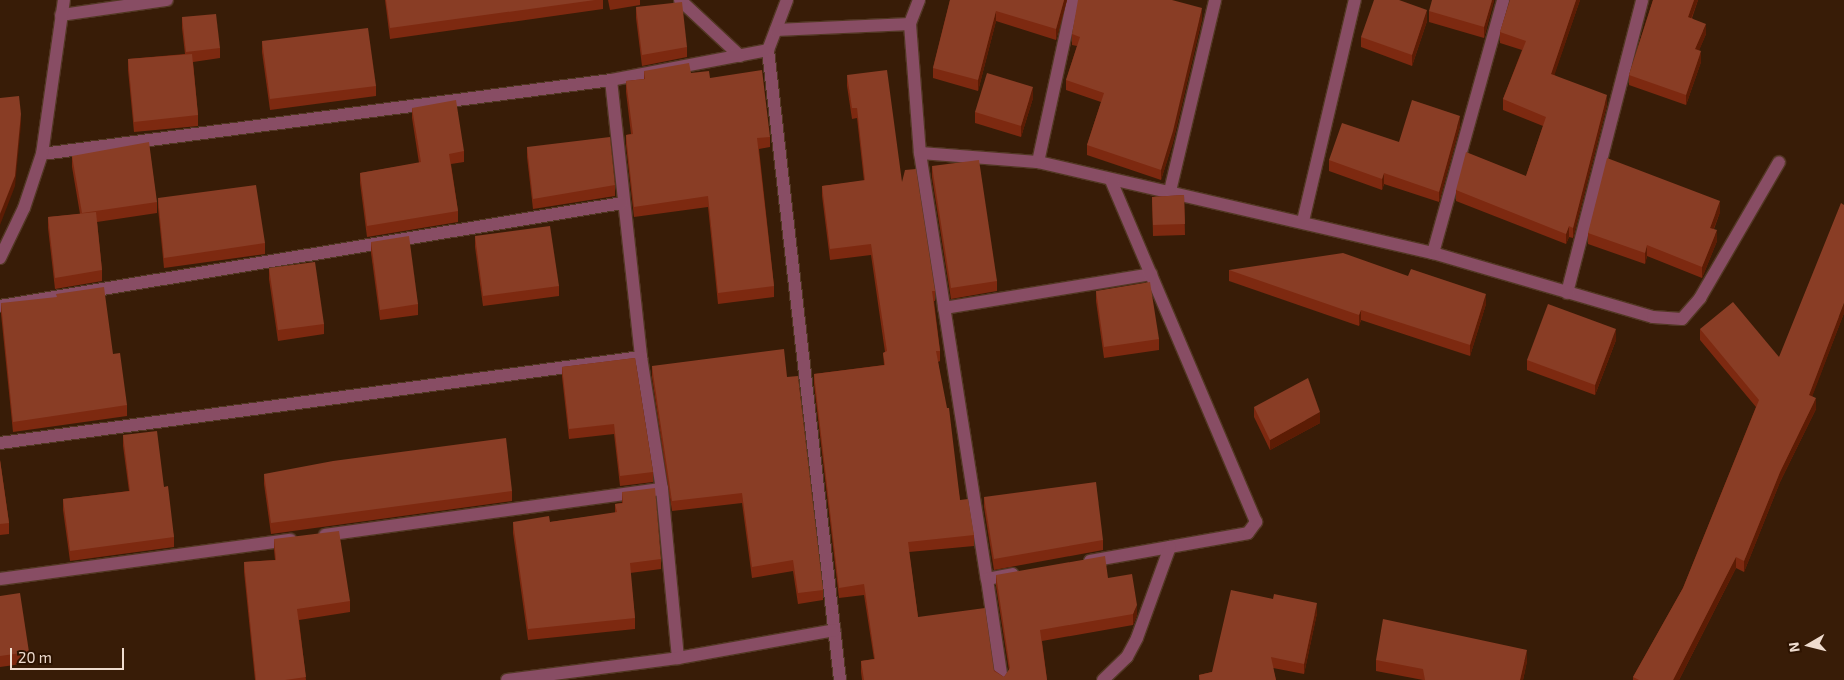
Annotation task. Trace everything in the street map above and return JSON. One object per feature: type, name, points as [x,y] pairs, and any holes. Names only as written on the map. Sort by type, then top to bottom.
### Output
[{"type":"street","points":[[0,258],[24,208],[42,154],[64,0]]},
{"type":"street","points":[[61,14],[167,0]]},
{"type":"street","points":[[680,0],[740,56]]},
{"type":"street","points":[[787,0],[768,50],[840,680]]},
{"type":"street","points":[[919,0],[910,24],[920,153],[1002,680]]},
{"type":"street","points":[[1038,162],[1073,0]]},
{"type":"street","points":[[1170,191],[1215,0]]},
{"type":"street","points":[[1303,221],[1355,0]]},
{"type":"street","points":[[1433,253],[1503,0]]},
{"type":"street","points":[[1567,293],[1642,0]]},
{"type":"street","points":[[776,30],[910,24]]},
{"type":"street","points":[[42,154],[611,80],[768,50]]},
{"type":"street","points":[[611,80],[622,203],[641,357],[662,490],[678,658]]},
{"type":"street","points":[[920,153],[1038,162],[1111,181],[1170,191],[1303,221],[1433,253],[1653,317],[1682,319],[1700,298],[1780,162]]},
{"type":"street","points":[[1074,564],[1248,532],[1256,522],[1111,181]]},
{"type":"street","points":[[0,306],[622,203]]},
{"type":"street","points":[[944,308],[1151,274]]},
{"type":"street","points":[[0,442],[641,357]]},
{"type":"street","points":[[0,579],[662,490]]},
{"type":"street","points":[[1103,680],[1127,657],[1137,638],[1170,547]]},
{"type":"street","points":[[987,579],[1026,572]]},
{"type":"street","points":[[506,680],[534,678],[678,658],[835,630]]},
{"type":"building","points":[[386,0],[595,0],[390,28]]},
{"type":"building","points":[[950,0],[1064,0],[1056,29],[996,11],[978,80],[933,68]]},
{"type":"building","points":[[1078,0],[1172,0],[1202,8],[1173,131],[1161,170],[1087,145],[1104,93],[1066,80],[1080,37],[1072,34]]},
{"type":"building","points":[[1374,0],[1399,0],[1427,10],[1412,55],[1361,37]]},
{"type":"building","points":[[1432,0],[1492,0],[1484,27],[1429,11]]},
{"type":"building","points":[[1510,0],[1576,0],[1551,74],[1607,95],[1573,228],[1569,226],[1566,234],[1456,190],[1466,152],[1526,176],[1546,117],[1503,99],[1526,41],[1500,32]]},
{"type":"building","points":[[1653,0],[1694,0],[1688,17],[1706,24],[1695,49],[1701,51],[1686,95],[1629,75]]},
{"type":"building","points":[[682,2],[687,47],[642,55],[636,7]]},
{"type":"building","points":[[216,14],[220,48],[186,52],[182,17]]},
{"type":"building","points":[[368,28],[376,86],[270,99],[262,41]]},
{"type":"building","points":[[192,54],[198,115],[134,122],[128,59]]},
{"type":"building","points":[[689,63],[691,73],[709,71],[710,78],[762,70],[770,137],[757,138],[774,286],[718,293],[708,196],[634,207],[626,135],[633,134],[626,81],[645,79],[644,71]]},
{"type":"building","points":[[887,70],[902,182],[905,170],[916,169],[935,291],[932,291],[940,351],[936,351],[947,408],[949,408],[960,500],[968,499],[974,535],[908,542],[918,617],[985,608],[994,671],[1004,677],[1010,668],[996,575],[1105,556],[1108,578],[1132,574],[1137,605],[1133,614],[1040,630],[1047,680],[864,680],[861,661],[875,659],[864,584],[839,588],[814,374],[885,365],[883,353],[887,351],[871,244],[830,249],[822,186],[865,180],[857,108],[852,108],[847,75]]},
{"type":"building","points":[[987,73],[1033,87],[1021,126],[975,112]]},
{"type":"building","points":[[19,96],[21,114],[15,176],[0,214],[0,98]]},
{"type":"building","points":[[456,100],[464,151],[449,154],[458,211],[367,226],[360,173],[421,162],[412,108]]},
{"type":"building","points":[[1412,100],[1460,116],[1439,192],[1384,173],[1382,179],[1329,160],[1342,123],[1399,142]]},
{"type":"building","points":[[610,137],[615,185],[533,199],[527,147]]},
{"type":"building","points":[[149,142],[157,202],[82,213],[72,156]]},
{"type":"building","points":[[1607,158],[1720,201],[1710,228],[1717,230],[1702,267],[1647,245],[1645,253],[1588,233]]},
{"type":"building","points":[[979,160],[997,281],[951,288],[932,166]]},
{"type":"building","points":[[256,185],[265,243],[164,258],[158,198]]},
{"type":"building","points":[[1184,195],[1185,224],[1153,225],[1152,197]]},
{"type":"building","points":[[1841,203],[1844,205],[1844,303],[1809,395],[1816,398],[1780,472],[1744,561],[1736,557],[1673,680],[1639,680],[1633,677],[1683,588],[1759,400],[1700,329],[1733,302],[1779,357]]},
{"type":"building","points":[[96,212],[102,270],[55,278],[48,217]]},
{"type":"building","points":[[550,226],[559,286],[483,296],[475,236]]},
{"type":"building","points":[[409,236],[418,304],[380,310],[371,242]]},
{"type":"building","points":[[1343,253],[1408,276],[1411,269],[1486,294],[1470,345],[1361,310],[1359,315],[1229,270]]},
{"type":"building","points":[[315,262],[324,324],[278,330],[269,268]]},
{"type":"building","points":[[1150,282],[1159,339],[1104,347],[1096,291]]},
{"type":"building","points":[[104,287],[113,354],[120,353],[127,405],[13,422],[1,303],[57,297],[56,294]]},
{"type":"building","points":[[1548,304],[1616,329],[1595,385],[1527,360]]},
{"type":"building","points":[[784,349],[787,377],[798,376],[823,590],[798,593],[793,560],[752,567],[742,493],[672,501],[652,366]]},
{"type":"building","points":[[635,358],[653,472],[620,476],[614,424],[569,429],[562,367]]},
{"type":"building","points":[[1308,378],[1320,412],[1270,440],[1254,407]]},
{"type":"building","points":[[157,431],[164,487],[168,486],[174,537],[70,551],[63,499],[130,491],[123,435]]},
{"type":"building","points":[[506,438],[512,491],[271,523],[264,474],[333,461]]},
{"type":"building","points":[[0,460],[9,523],[0,524]]},
{"type":"building","points":[[1096,482],[1103,540],[994,559],[984,497]]},
{"type":"building","points":[[655,488],[661,559],[630,563],[635,618],[528,629],[513,522],[549,516],[550,522],[617,512],[615,504],[623,503],[622,492]]},
{"type":"building","points":[[339,531],[350,601],[297,609],[306,677],[285,680],[256,680],[244,562],[276,560],[274,539]]},
{"type":"building","points":[[1231,590],[1273,599],[1274,594],[1317,603],[1304,664],[1271,657],[1276,680],[1200,680],[1199,675],[1212,672]]},
{"type":"building","points":[[20,593],[29,652],[0,656],[0,596]]},
{"type":"building","points":[[1383,619],[1527,650],[1520,680],[1425,680],[1423,669],[1376,660]]}]
